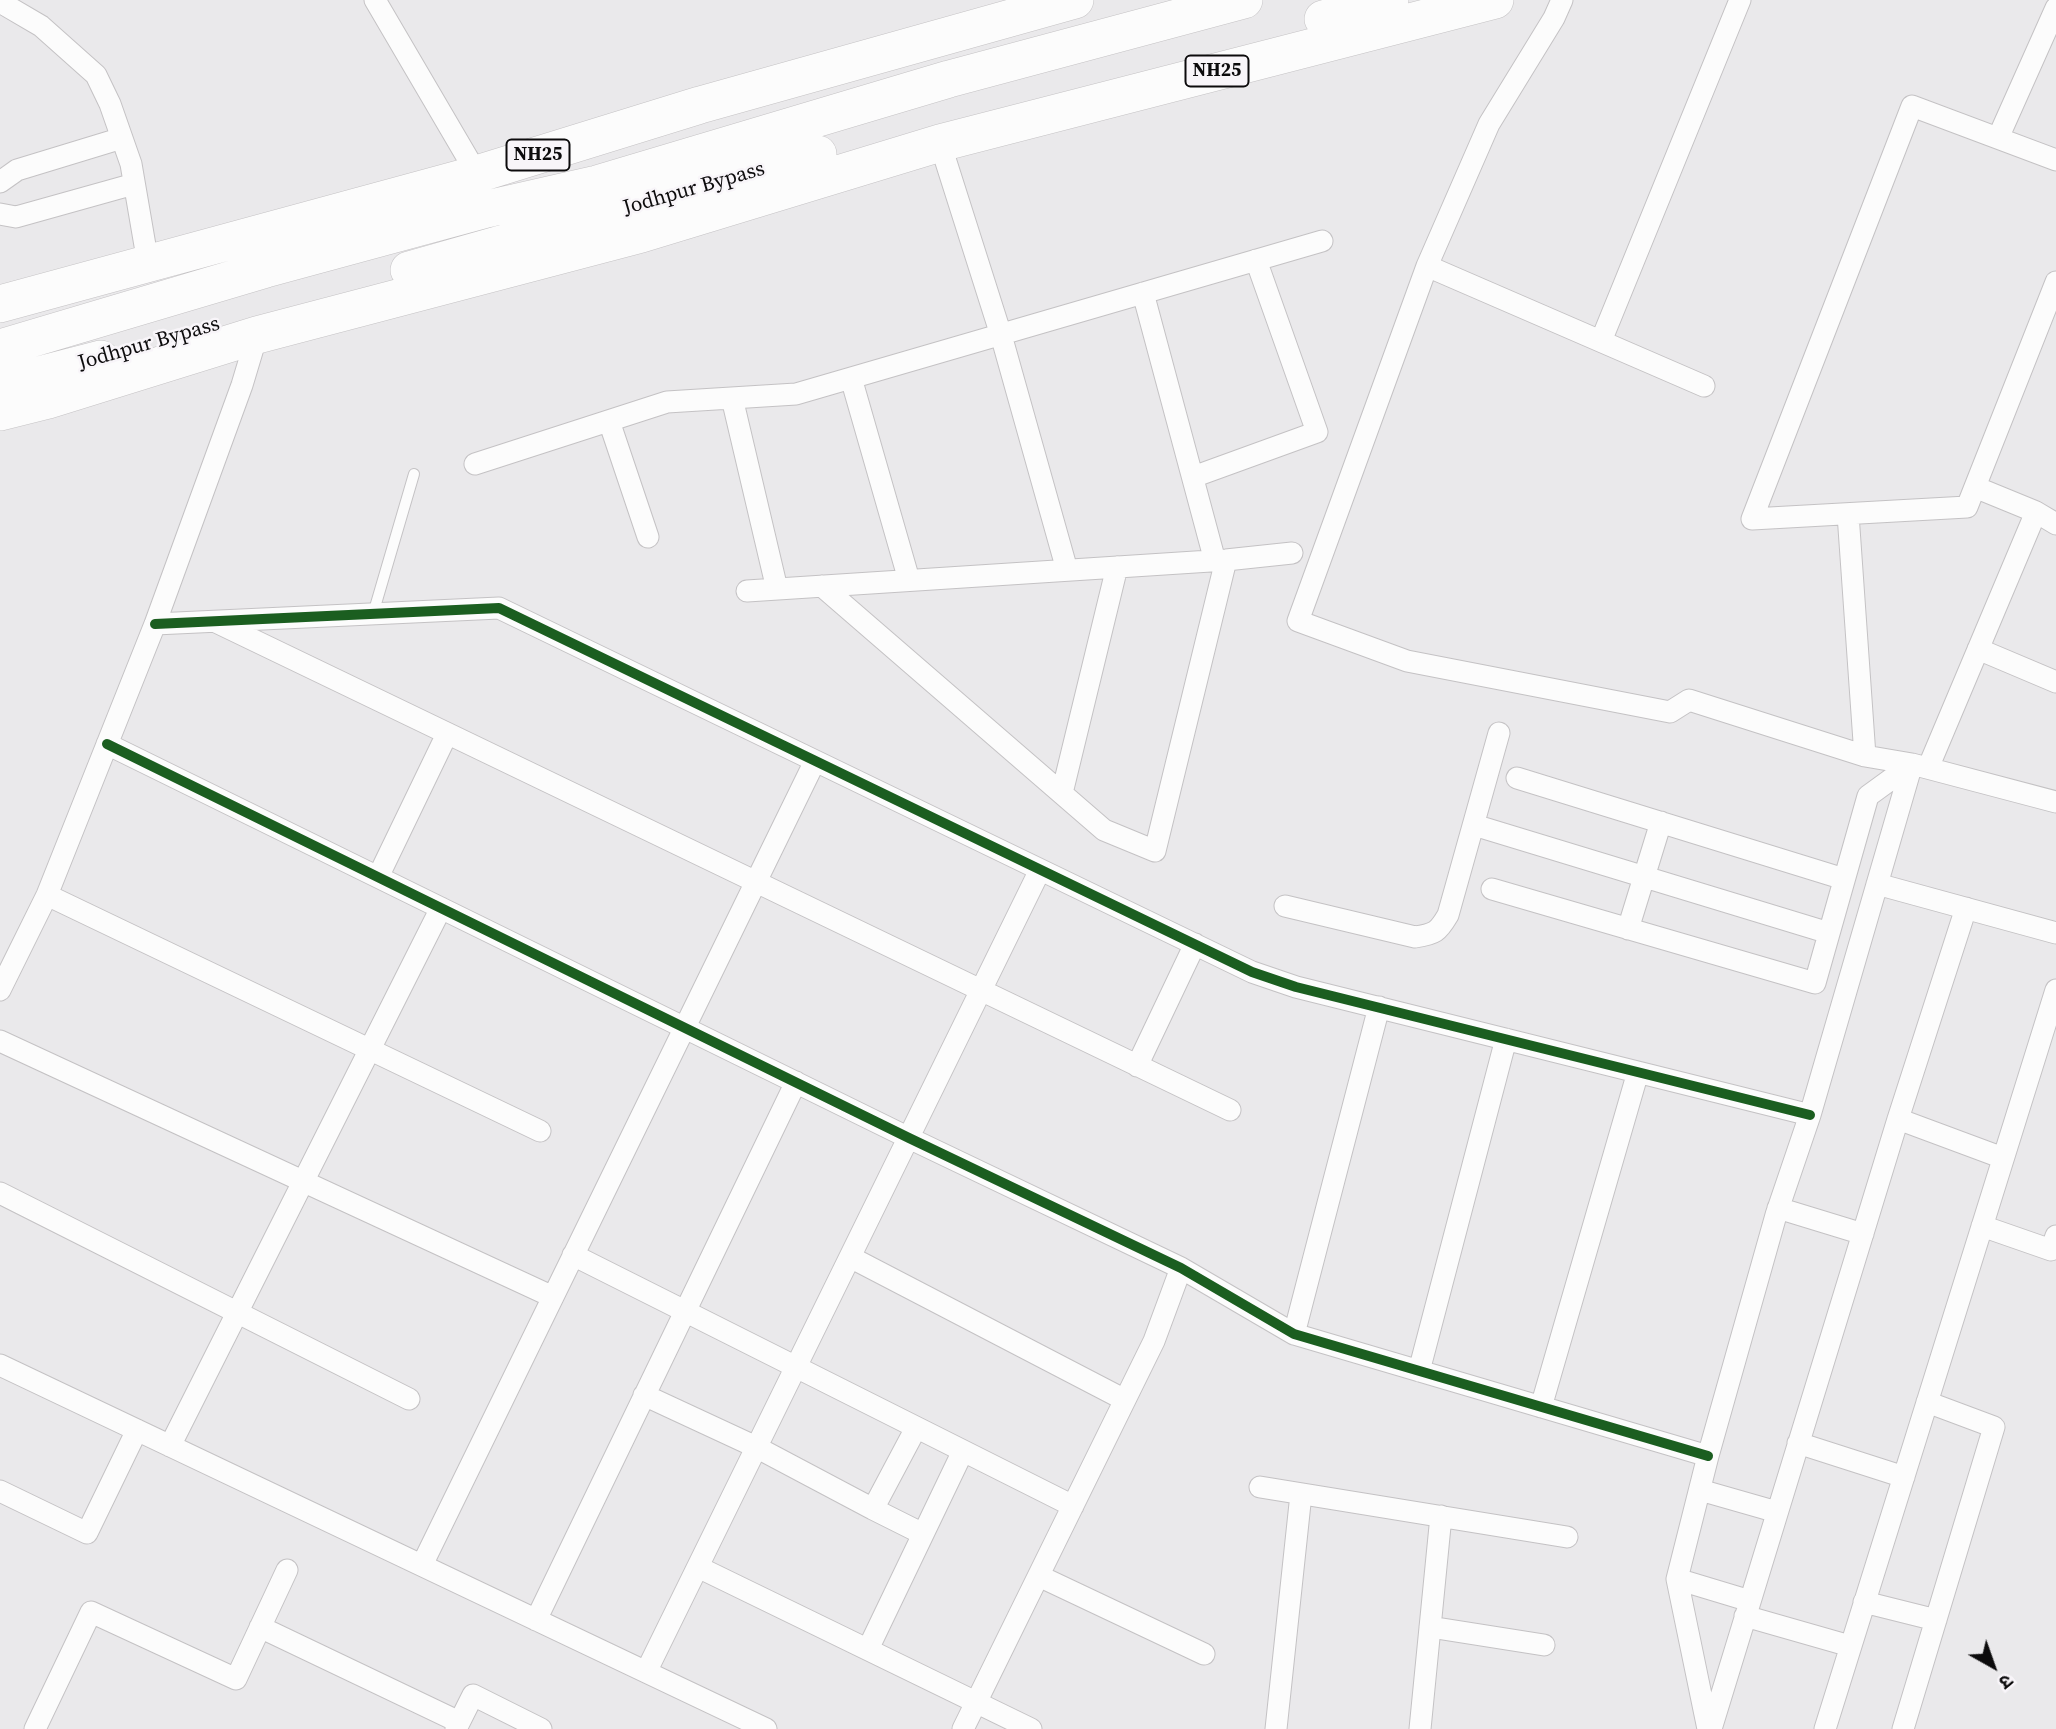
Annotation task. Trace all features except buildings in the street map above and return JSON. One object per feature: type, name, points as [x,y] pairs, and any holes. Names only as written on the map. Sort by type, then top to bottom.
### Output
[{"type":"highway","name":"NH25","points":[[1,301],[477,173],[701,106],[1075,0]]},
{"type":"highway","name":"Jodhpur Bypass","points":[[0,348],[265,269],[487,209],[597,184],[949,79],[1244,0]]},
{"type":"highway","name":"Jodhpur Bypass","points":[[0,385],[115,355],[560,226],[1390,0]]},
{"type":"highway","name":"NH25","points":[[0,412],[48,400],[257,335],[641,234],[940,143],[1495,0]]},
{"type":"street","points":[[375,0],[477,173]]},
{"type":"street","points":[[1562,0],[1489,124],[1427,266],[1298,621],[1407,661],[1671,712],[1689,700],[1864,756],[1920,766],[2056,802]]},
{"type":"street","points":[[1601,341],[1740,0]]},
{"type":"street","points":[[0,2],[41,26],[96,75],[110,104],[131,164],[148,263]]},
{"type":"street","points":[[1998,138],[2056,8]]},
{"type":"street","points":[[2056,160],[1912,106],[1752,519],[1967,507],[2056,282]]},
{"type":"street","points":[[0,181],[17,170],[122,138]]},
{"type":"street","points":[[940,143],[1000,335],[1067,570]]},
{"type":"street","points":[[0,214],[16,217],[134,184]]},
{"type":"street","points":[[475,464],[667,402],[796,394],[1322,241]]},
{"type":"street","points":[[1193,477],[1317,432],[1256,260]]},
{"type":"street","points":[[1427,266],[1704,386]]},
{"type":"street","points":[[822,586],[1104,830],[1155,851],[1221,560],[1193,477],[1143,293]]},
{"type":"street","points":[[0,990],[7,960],[47,895],[155,624],[242,385],[257,335]]},
{"type":"street","points":[[851,378],[909,580]]},
{"type":"street","points":[[732,398],[777,589]]},
{"type":"street","points":[[609,421],[648,537]]},
{"type":"street","points":[[1975,487],[2036,512],[2056,524]]},
{"type":"street","points":[[1709,1729],[1677,1579],[1708,1456],[1778,1208],[1810,1115],[1877,884],[1920,766],[1978,649],[2036,512]]},
{"type":"street","points":[[1848,514],[1864,756]]},
{"type":"street","points":[[747,591],[1292,554]]},
{"type":"street","points":[[1062,793],[1117,567]]},
{"type":"street","points":[[155,624],[499,608],[1252,972],[1296,986],[1810,1115]]},
{"type":"street","points":[[213,621],[1230,1110]]},
{"type":"street","points":[[1978,649],[2056,682]]},
{"type":"street","points":[[1284,906],[1415,937],[1433,934],[1441,928],[1448,915],[1499,733]]},
{"type":"street","points":[[379,877],[447,734]]},
{"type":"street","points":[[107,744],[909,1138],[1181,1268],[1294,1334],[1708,1456]]},
{"type":"street","points":[[422,1565],[815,761]]},
{"type":"street","points":[[1492,889],[1815,983],[1868,796],[1920,766]]},
{"type":"street","points":[[1517,778],[1844,879]]},
{"type":"street","points":[[1628,929],[1661,822]]},
{"type":"street","points":[[1474,825],[1829,933]]},
{"type":"street","points":[[646,1672],[1040,870]]},
{"type":"street","points":[[1877,884],[2056,933]]},
{"type":"street","points":[[47,895],[540,1131]]},
{"type":"street","points":[[170,1446],[441,908]]},
{"type":"street","points":[[1709,1729],[1966,908]]},
{"type":"street","points":[[1137,1066],[1195,944]]},
{"type":"street","points":[[1825,1729],[2003,1158],[2050,1027],[2056,990]]},
{"type":"street","points":[[1294,1334],[1380,1007]]},
{"type":"street","points":[[1419,1371],[1506,1039]]},
{"type":"street","points":[[0,1041],[553,1297]]},
{"type":"street","points":[[1541,1407],[1638,1072]]},
{"type":"street","points":[[536,1620],[796,1082]]},
{"type":"street","points":[[1898,1119],[2003,1158]]},
{"type":"street","points":[[0,1192],[409,1399]]},
{"type":"street","points":[[1778,1208],[1863,1234]]},
{"type":"street","points":[[1982,1226],[2051,1250],[2056,1236]]},
{"type":"street","points":[[573,1255],[1073,1506]]},
{"type":"street","points":[[850,1257],[1125,1400]]},
{"type":"street","points":[[963,1729],[1154,1341],[1181,1268]]},
{"type":"street","points":[[0,1364],[766,1729]]},
{"type":"street","points":[[645,1395],[756,1447],[923,1534]]},
{"type":"street","points":[[1903,1729],[1994,1427],[1927,1402]]},
{"type":"street","points":[[873,1509],[916,1428]]},
{"type":"street","points":[[0,1491],[87,1532],[137,1430]]},
{"type":"street","points":[[1798,1443],[1903,1477]]},
{"type":"street","points":[[868,1649],[963,1451]]},
{"type":"street","points":[[1260,1487],[1567,1537]]},
{"type":"street","points":[[1700,1490],[1777,1512]]},
{"type":"street","points":[[1276,1729],[1301,1493]]},
{"type":"street","points":[[1420,1729],[1441,1516]]},
{"type":"street","points":[[698,1567],[1031,1729]]},
{"type":"street","points":[[35,1729],[90,1612],[236,1679],[287,1570]]},
{"type":"street","points":[[1039,1576],[1204,1654]]},
{"type":"street","points":[[1677,1579],[1850,1646]]},
{"type":"street","points":[[1864,1602],[1936,1620]]},
{"type":"street","points":[[260,1627],[458,1725],[472,1695],[541,1729]]},
{"type":"street","points":[[1430,1627],[1544,1645]]},
{"type":"lane","points":[[373,614],[414,474]]},
{"type":"cycle path","points":[[155,624],[499,608],[1252,972],[1296,987],[1810,1115]]},
{"type":"cycle path","points":[[107,744],[909,1138],[1181,1268],[1294,1334],[1708,1456]]}]
